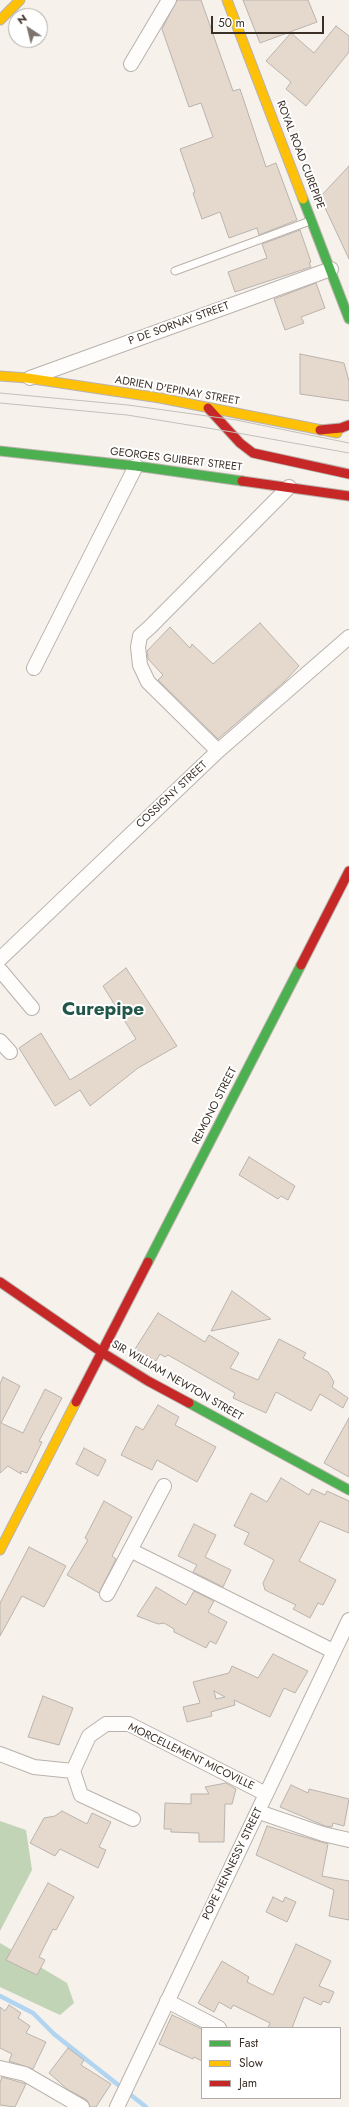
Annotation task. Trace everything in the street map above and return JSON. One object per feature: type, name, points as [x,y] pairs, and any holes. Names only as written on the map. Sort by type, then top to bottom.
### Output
[{"type":"street","points":[[0,20],[20,0]]},
{"type":"street","points":[[131,64],[169,0]]},
{"type":"street","name":"ROYAL ROAD CUREPIPE","points":[[227,0],[349,319]]},
{"type":"street","name":"P DE SORNAY STREET","points":[[28,378],[331,269]]},
{"type":"street","name":"ADRIEN D'EPINAY STREET","points":[[0,376],[28,378],[160,398],[349,436]]},
{"type":"street","points":[[208,408],[240,444],[252,453],[349,474]]},
{"type":"street","points":[[320,430],[341,428],[349,425]]},
{"type":"street","name":"GEORGES GUIBERT STREET","points":[[0,451],[136,466],[349,496]]},
{"type":"street","points":[[34,668],[136,466]]},
{"type":"street","points":[[218,751],[148,682],[140,665],[138,647],[140,636],[289,487]]},
{"type":"street","name":"COSSIGNY STREET","points":[[0,959],[218,751],[349,638]]},
{"type":"street","name":"REMONO STREET","points":[[0,1550],[349,871]]},
{"type":"street","points":[[0,970],[32,1008]]},
{"type":"street","points":[[0,1041],[10,1052]]},
{"type":"street","name":"SIR WILLIAM NEWTON STREET","points":[[0,1282],[148,1381],[349,1490]]},
{"type":"street","points":[[107,1594],[164,1486]]},
{"type":"street","points":[[130,1550],[333,1651]]},
{"type":"street","name":"POPE HENNESSY STREET","points":[[119,2103],[259,1812],[333,1651],[349,1620]]},
{"type":"street","name":"MORCELLEMENT MICOVILLE","points":[[73,1771],[89,1736],[106,1724],[129,1724],[266,1794]]},
{"type":"street","points":[[0,1754],[34,1767],[73,1771],[81,1795],[133,1820]]},
{"type":"street","points":[[259,1812],[323,1834],[349,1840]]},
{"type":"street","points":[[167,2001],[217,2027]]},
{"type":"street","points":[[0,2068],[25,2074],[82,2107]]},
{"type":"lane","points":[[175,271],[312,220]]},
{"type":"green space","points":[[0,1821],[26,1830],[32,1870],[0,1931]]},
{"type":"green space","points":[[0,1943],[67,1983],[74,2003],[60,2015],[0,1987]]},
{"type":"building","points":[[177,0],[201,0],[233,91],[240,89],[266,167],[276,163],[297,220],[259,235],[257,228],[229,238],[220,212],[202,219],[193,193],[195,192],[180,149],[213,137],[201,103],[189,107],[162,29]]},
{"type":"building","points":[[243,0],[308,0],[317,22],[260,43]]},
{"type":"building","points":[[336,26],[349,36],[349,52],[306,106],[286,89],[291,82],[266,61],[291,33],[314,53]]},
{"type":"building","points":[[349,166],[349,259],[320,197]]},
{"type":"building","points":[[300,230],[311,262],[309,263],[311,267],[235,292],[228,272],[267,258],[262,244]]},
{"type":"building","points":[[316,283],[325,308],[301,317],[304,323],[285,330],[274,299]]},
{"type":"building","points":[[300,354],[344,363],[349,381],[349,401],[300,394]]},
{"type":"building","points":[[260,623],[299,666],[284,682],[218,739],[158,680],[163,675],[148,659],[147,651],[170,627],[190,648],[192,644],[213,664]]},
{"type":"building","points":[[126,968],[177,1046],[138,1068],[90,1106],[80,1090],[55,1106],[19,1048],[41,1033],[70,1080],[136,1039],[103,986]]},
{"type":"building","points":[[249,1157],[295,1186],[288,1200],[281,1196],[278,1199],[239,1175]]},
{"type":"building","points":[[232,1291],[271,1319],[211,1331]]},
{"type":"building","points":[[158,1313],[205,1342],[209,1335],[239,1353],[230,1368],[258,1380],[279,1339],[306,1353],[303,1358],[328,1372],[334,1382],[332,1387],[348,1398],[343,1408],[320,1394],[311,1411],[276,1392],[266,1413],[233,1398],[235,1393],[168,1355],[165,1357],[160,1354],[156,1361],[135,1349]]},
{"type":"building","points":[[3,1377],[20,1386],[1,1423],[23,1433],[45,1389],[62,1398],[39,1441],[42,1442],[27,1473],[21,1471],[21,1474],[8,1466],[0,1473],[0,1384]]},
{"type":"building","points":[[158,1405],[179,1417],[175,1425],[216,1447],[197,1482],[157,1460],[152,1470],[121,1455],[136,1426],[143,1430]]},
{"type":"building","points":[[349,1418],[349,1477],[324,1463]]},
{"type":"building","points":[[84,1448],[106,1460],[98,1476],[76,1464]]},
{"type":"building","points":[[281,1478],[309,1495],[312,1489],[325,1495],[327,1491],[349,1501],[349,1533],[320,1521],[299,1561],[336,1580],[323,1605],[318,1603],[310,1618],[293,1609],[296,1605],[265,1590],[263,1583],[274,1560],[244,1544],[249,1533],[234,1526],[251,1493],[267,1502]]},
{"type":"building","points":[[104,1501],[132,1517],[112,1556],[116,1559],[99,1593],[67,1575],[88,1540],[85,1538]]},
{"type":"building","points":[[194,1524],[216,1535],[205,1557],[231,1570],[223,1587],[193,1572],[197,1565],[178,1556]]},
{"type":"building","points":[[29,1547],[66,1566],[44,1607],[22,1596],[0,1636],[0,1603]]},
{"type":"building","points":[[156,1587],[186,1605],[194,1591],[214,1601],[208,1612],[227,1622],[216,1644],[210,1641],[206,1648],[174,1632],[174,1629],[164,1623],[158,1624],[137,1616]]},
{"type":"building","points":[[273,1654],[308,1671],[295,1693],[284,1688],[270,1717],[234,1700],[235,1705],[211,1712],[212,1716],[187,1722],[183,1707],[200,1703],[193,1682],[229,1673],[232,1666],[258,1678]],"holes":[[[214,1691],[225,1697],[216,1699]]]},
{"type":"building","points":[[43,1696],[73,1708],[59,1745],[28,1737]]},
{"type":"building","points":[[226,1783],[236,1789],[232,1804],[225,1804],[224,1842],[199,1842],[199,1833],[171,1832],[171,1829],[164,1829],[165,1803],[191,1804],[191,1794],[209,1794],[205,1787]]},
{"type":"building","points":[[291,1785],[308,1793],[309,1789],[349,1799],[344,1826],[333,1823],[332,1827],[325,1826],[280,1807]]},
{"type":"building","points":[[62,1811],[87,1824],[92,1813],[111,1822],[99,1847],[106,1850],[98,1868],[60,1849],[55,1856],[30,1843],[44,1818],[55,1816]]},
{"type":"building","points":[[267,1826],[328,1844],[322,1876],[349,1881],[349,1920],[329,1916],[334,1890],[256,1855]]},
{"type":"building","points":[[48,1883],[74,1897],[56,1930],[53,1929],[39,1957],[45,1960],[37,1975],[6,1960]]},
{"type":"building","points":[[273,1897],[283,1902],[285,1897],[296,1902],[287,1922],[266,1912]]},
{"type":"building","points":[[296,1944],[331,1961],[319,1986],[334,1992],[329,2003],[323,2001],[321,2005],[304,1997],[292,2027],[268,2027],[270,2023],[233,2005],[231,2009],[219,2002],[214,2012],[198,2003],[222,1961],[249,1977],[247,1982],[273,1995]]},
{"type":"building","points":[[9,2005],[21,2013],[18,2018],[30,2026],[26,2033],[46,2042],[33,2069],[9,2061],[12,2054],[0,2048],[0,2007],[5,2011]]},
{"type":"building","points":[[172,2015],[201,2029],[201,2060],[194,2057],[193,2059],[159,2044]]},
{"type":"building","points":[[68,2048],[84,2060],[81,2065],[111,2084],[96,2107],[90,2107],[87,2100],[67,2089],[49,2073]]},
{"type":"building","points":[[2,2077],[26,2084],[15,2107],[0,2105],[0,2083]]},
{"type":"waterway","points":[[0,1996],[33,2013],[54,2034],[146,2107]]},
{"type":"tram line","points":[[0,393],[128,405],[236,420],[349,443]]},
{"type":"tram line","points":[[0,403],[127,415],[349,453]]},
{"type":"traffic: fast","points":[[303,199],[349,319]]},
{"type":"traffic: fast","points":[[0,451],[136,466],[242,481]]},
{"type":"traffic: fast","points":[[148,1262],[301,965]]},
{"type":"traffic: fast","points":[[189,1403],[349,1490]]},
{"type":"traffic: slow","points":[[0,20],[20,0]]},
{"type":"traffic: slow","points":[[227,0],[303,199]]},
{"type":"traffic: slow","points":[[0,376],[27,378],[160,398],[337,433]]},
{"type":"traffic: slow","points":[[0,1550],[76,1402]]},
{"type":"traffic: jam","points":[[208,408],[240,443],[253,453],[349,474]]},
{"type":"traffic: jam","points":[[320,430],[341,428],[349,425]]},
{"type":"traffic: jam","points":[[242,481],[349,496]]},
{"type":"traffic: jam","points":[[301,965],[349,871]]},
{"type":"traffic: jam","points":[[76,1402],[148,1262]]},
{"type":"traffic: jam","points":[[0,1282],[103,1353],[148,1381],[189,1403]]},
{"type":"district","name":"Curepipe","points":[[103,1010]]}]
